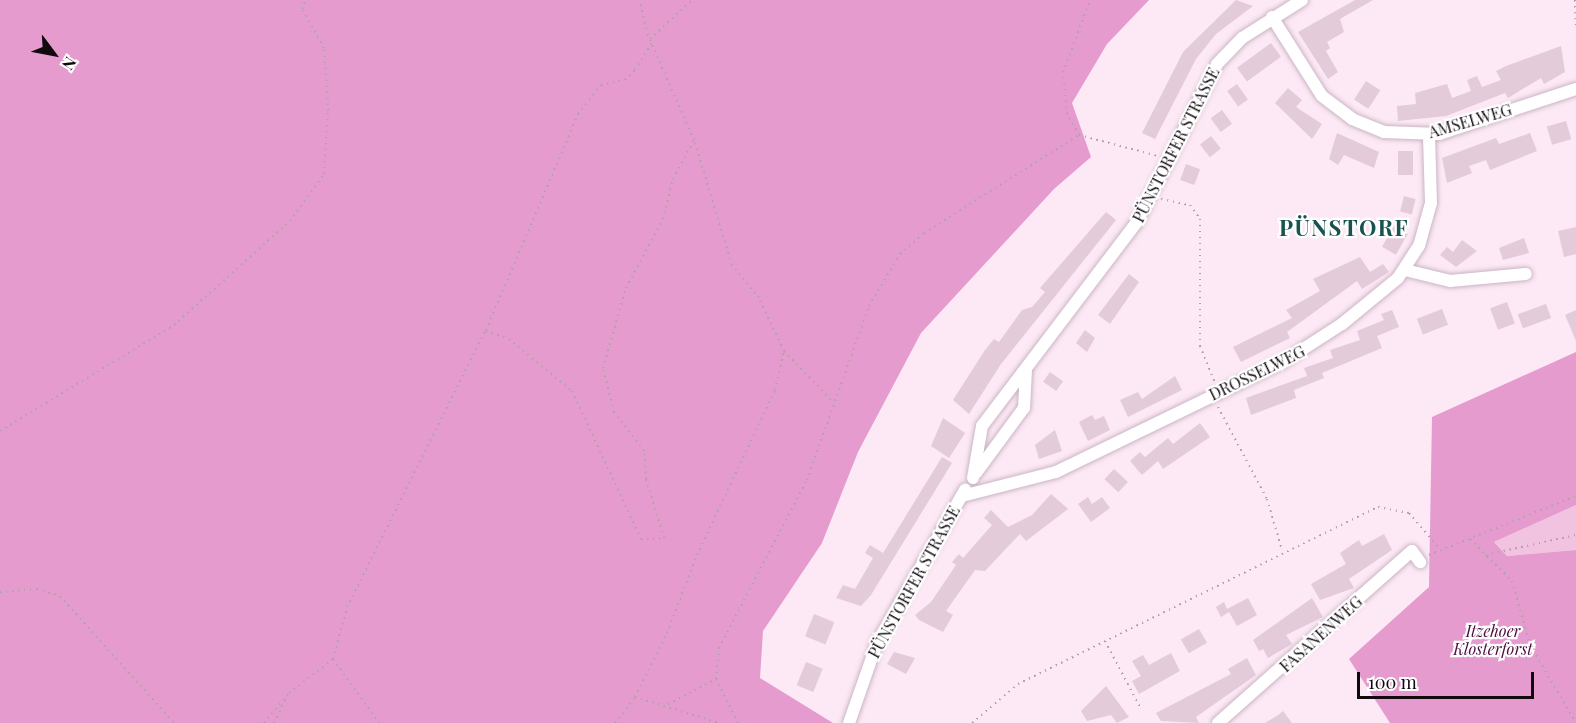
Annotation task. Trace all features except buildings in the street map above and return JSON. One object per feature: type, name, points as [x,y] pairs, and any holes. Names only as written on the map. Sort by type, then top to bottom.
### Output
[{"type":"street","name":"PÜNSTORFER STRASSE","points":[[973,478],[982,426],[1154,194],[1217,64],[1272,17],[1302,0]]},
{"type":"street","name":"AMSELWEG","points":[[1272,17],[1315,87],[1333,106],[1377,130],[1429,135],[1576,89]]},
{"type":"street","name":"DROSSELWEG","points":[[962,496],[1056,472],[1320,340],[1405,270],[1430,211],[1429,135]]},
{"type":"street","points":[[1405,270],[1450,281],[1526,274]]},
{"type":"street","name":"PÜNSTORFER STRASSE","points":[[849,723],[877,643],[973,478],[1024,408],[1027,368]]},
{"type":"street","name":"FASANENWEG","points":[[1218,723],[1412,551],[1420,562]]},
{"type":"path","points":[[0,432],[174,325],[290,221],[324,174],[328,111],[324,48],[302,9],[305,0]]},
{"type":"path","points":[[639,0],[650,39],[694,140],[732,265],[759,298],[784,351],[834,403]]},
{"type":"path","points":[[650,39],[692,0]]},
{"type":"path","points":[[1090,0],[1064,72],[1067,114],[1079,135],[1169,161]]},
{"type":"path","points":[[1575,0],[1576,28]]},
{"type":"path","points":[[264,723],[289,693],[333,659],[347,607],[486,330],[578,114],[601,85],[625,80],[635,70],[652,43]]},
{"type":"path","points":[[738,723],[716,678],[719,648],[807,480],[868,306],[900,254],[924,233],[1079,135]]},
{"type":"path","points":[[486,330],[508,339],[572,391],[641,539],[664,538],[646,479],[644,451],[614,412],[603,368],[626,288],[663,219],[673,180],[694,140]]},
{"type":"path","points":[[1154,194],[1167,203],[1190,205],[1200,219],[1200,346],[1215,393],[1217,411],[1267,499],[1282,550]]},
{"type":"path","points":[[615,723],[635,697],[775,390],[784,351]]},
{"type":"path","points":[[972,723],[1018,684],[1282,550],[1388,506],[1409,513],[1438,547],[1470,539],[1576,496]]},
{"type":"path","points":[[1486,555],[1576,535]]},
{"type":"path","points":[[1470,539],[1512,581],[1530,645],[1576,723]]},
{"type":"path","points":[[0,592],[37,589],[60,596],[174,723]]},
{"type":"path","points":[[1105,640],[1140,707]]},
{"type":"path","points":[[333,659],[379,723]]},
{"type":"path","points":[[667,705],[716,678]]},
{"type":"path","points":[[274,723],[289,693]]},
{"type":"path","points":[[635,697],[667,705],[719,723]]},
{"type":"shaded area","points":[[1576,505],[1576,550],[1507,556],[1494,542]]},
{"type":"green space","points":[[0,0],[1149,0],[1107,44],[1072,103],[1091,157],[1054,189],[921,333],[858,452],[822,543],[763,631],[760,678],[833,723],[0,723]]},
{"type":"green space","name":"Itzehoer Klosterforst","points":[[1576,352],[1576,505],[1494,542],[1507,556],[1576,550],[1576,723],[1390,723],[1349,659],[1429,587],[1432,417]]},
{"type":"district","name":"PÜNSTORF","points":[[1344,228]]}]
